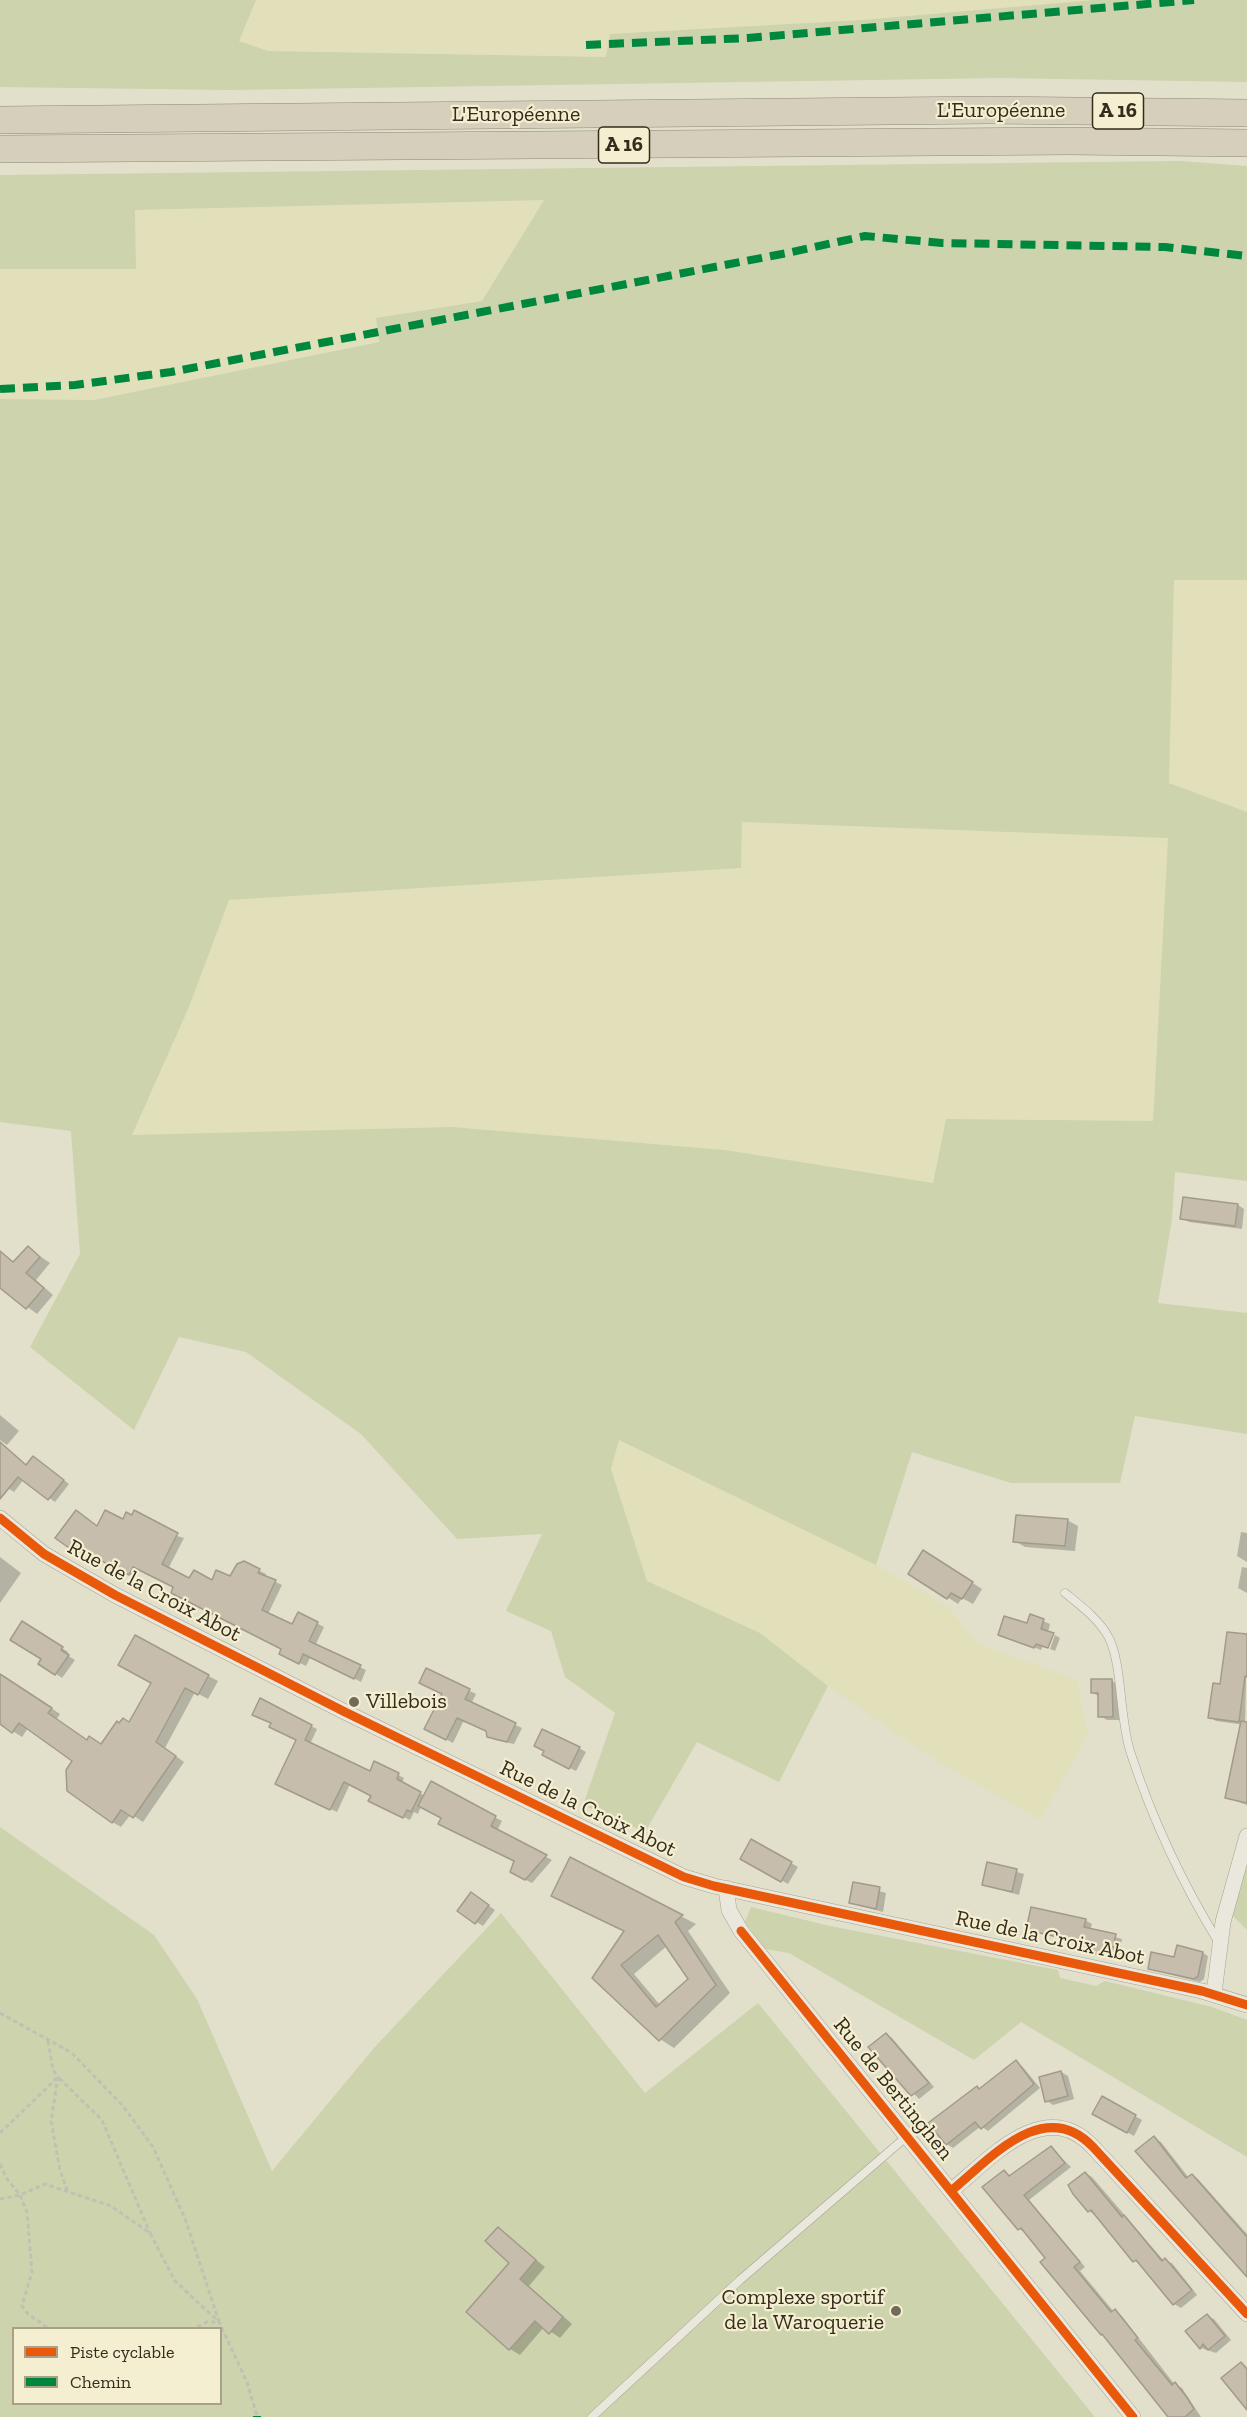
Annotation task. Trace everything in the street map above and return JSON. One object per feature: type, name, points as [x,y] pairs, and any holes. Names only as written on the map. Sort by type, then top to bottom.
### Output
[{"type":"highway","points":[[989,110],[1064,104],[1247,97]]},
{"type":"highway","name":"L'Européenne","points":[[0,120],[989,110],[1247,113]]},
{"type":"highway","name":"L'Européenne","points":[[0,149],[1059,141],[1247,143]]},
{"type":"street","name":"Rue de la Croix Abot","points":[[0,1518],[44,1554],[115,1595],[345,1712],[684,1877],[1214,1994],[1247,2005]]},
{"type":"street","points":[[1214,1994],[1219,1944],[1247,1836]]},
{"type":"street","name":"Rue de Bertinghen","points":[[726,1888],[729,1910],[741,1930],[1133,2417]]},
{"type":"street","points":[[951,2191],[1023,2134],[1046,2127],[1076,2133],[1089,2142],[1247,2314]]},
{"type":"lane","points":[[1065,1593],[1096,1621],[1111,1644],[1122,1718],[1130,1753],[1187,1887],[1219,1944]]},
{"type":"lane","points":[[592,2417],[740,2280],[906,2137]]},
{"type":"path","points":[[0,2013],[72,2053],[123,2106],[153,2147],[186,2221],[221,2327]]},
{"type":"path","points":[[48,2040],[53,2070],[102,2120],[150,2234],[175,2281],[219,2322]]},
{"type":"path","points":[[0,2133],[58,2077]]},
{"type":"path","points":[[58,2077],[51,2121],[67,2190]]},
{"type":"path","points":[[0,2164],[7,2179],[20,2195],[28,2222],[32,2272],[22,2306],[28,2314],[47,2327]]},
{"type":"path","points":[[0,2199],[20,2195],[45,2184],[111,2206],[150,2234]]},
{"type":"path","points":[[197,2327],[207,2322],[219,2322]]},
{"type":"path","points":[[222,2328],[247,2382],[256,2416]]},
{"type":"green space","points":[[0,0],[256,0],[239,41],[268,51],[606,57],[610,34],[862,20],[1094,0],[1247,0],[1247,82],[1000,78],[230,90],[0,87]]},
{"type":"green space","points":[[256,0],[1094,0],[862,20],[606,57],[268,51],[239,41]]},
{"type":"green space","points":[[1180,161],[1247,166],[1247,580],[1174,580],[1169,783],[1247,812],[1247,1181],[1175,1172],[1172,1219],[1158,1303],[1247,1313],[1247,1434],[1135,1416],[1120,1483],[1011,1483],[912,1452],[876,1565],[619,1440],[611,1469],[647,1581],[760,1633],[828,1686],[779,1782],[697,1742],[645,1832],[583,1805],[615,1713],[565,1677],[551,1631],[506,1611],[542,1534],[457,1539],[361,1434],[246,1352],[179,1337],[134,1430],[30,1347],[80,1254],[71,1131],[0,1122],[0,399],[94,400],[379,342],[376,318],[482,301],[544,200],[135,210],[136,269],[0,269],[0,175]],"holes":[[[742,822],[1168,838],[1153,1121],[946,1119],[933,1183],[725,1150],[452,1127],[132,1135],[189,1007],[229,900],[741,868]]]},
{"type":"green space","points":[[544,199],[482,301],[376,318],[379,341],[94,400],[0,399],[0,269],[136,269],[135,210]]},
{"type":"green space","points":[[1174,580],[1247,580],[1247,812],[1169,783]]},
{"type":"green space","points":[[741,822],[1168,838],[1153,1121],[946,1119],[933,1183],[725,1150],[452,1127],[132,1136],[189,1007],[228,900],[741,868]]},
{"type":"green space","points":[[619,1440],[876,1565],[947,1606],[978,1644],[1077,1680],[1088,1735],[1040,1820],[932,1758],[828,1686],[760,1633],[647,1581],[611,1468]]},
{"type":"green space","points":[[0,1827],[154,1935],[197,1999],[272,2171],[374,2048],[501,1913],[645,2093],[758,2003],[1095,2417],[0,2417]]},
{"type":"green space","points":[[1247,1865],[1247,1930],[1231,1914]]},
{"type":"green space","points":[[751,1907],[830,1926],[1058,1970],[1060,1978],[1096,1986],[1105,1981],[1212,2007],[1247,2020],[1247,2157],[1021,2022],[974,2060],[789,1953],[765,1949],[745,1922]]},
{"type":"building","points":[[1183,1197],[1238,1204],[1235,1226],[1180,1219]]},
{"type":"building","points":[[28,1246],[40,1257],[26,1273],[44,1288],[26,1309],[0,1288],[0,1251],[13,1262]]},
{"type":"building","points":[[0,1442],[26,1465],[33,1456],[64,1480],[48,1500],[18,1477],[0,1499]]},
{"type":"building","points":[[76,1510],[97,1526],[105,1510],[123,1519],[126,1512],[132,1515],[134,1510],[178,1533],[162,1564],[189,1578],[194,1570],[212,1580],[216,1570],[230,1576],[237,1564],[244,1561],[260,1569],[258,1573],[276,1580],[262,1610],[292,1624],[298,1612],[318,1622],[309,1641],[361,1665],[354,1679],[303,1654],[299,1664],[279,1654],[281,1649],[171,1593],[173,1587],[133,1567],[129,1575],[84,1552],[83,1554],[71,1545],[69,1548],[55,1538]]},
{"type":"building","points":[[1016,1515],[1068,1519],[1065,1546],[1013,1542]]},
{"type":"building","points":[[923,1550],[973,1582],[962,1599],[951,1593],[947,1599],[908,1574]]},
{"type":"building","points":[[1030,1614],[1044,1619],[1041,1629],[1054,1633],[1048,1648],[1036,1644],[1034,1648],[998,1635],[1004,1616],[1027,1623]]},
{"type":"building","points":[[22,1621],[63,1647],[61,1650],[69,1655],[55,1675],[38,1664],[41,1659],[10,1640]]},
{"type":"building","points":[[1227,1632],[1247,1634],[1247,1677],[1245,1676],[1239,1722],[1208,1718],[1213,1683],[1220,1684]]},
{"type":"building","points":[[135,1635],[209,1675],[198,1695],[185,1688],[156,1742],[176,1756],[133,1818],[121,1810],[112,1823],[67,1791],[66,1770],[72,1761],[19,1723],[12,1733],[0,1724],[0,1674],[52,1708],[48,1713],[87,1740],[89,1736],[101,1744],[117,1721],[119,1723],[123,1718],[129,1722],[151,1683],[118,1665]]},
{"type":"building","points":[[426,1668],[470,1689],[465,1699],[516,1723],[507,1742],[487,1737],[486,1731],[457,1718],[446,1740],[424,1729],[442,1694],[419,1683]]},
{"type":"building","points":[[1091,1679],[1112,1679],[1113,1717],[1098,1717],[1098,1693],[1091,1693]]},
{"type":"building","points":[[260,1698],[312,1725],[305,1740],[370,1771],[374,1761],[399,1773],[397,1779],[421,1792],[411,1812],[407,1810],[403,1818],[368,1801],[371,1796],[344,1782],[330,1810],[275,1784],[296,1740],[269,1727],[271,1723],[252,1715]]},
{"type":"building","points":[[1241,1721],[1247,1722],[1247,1803],[1225,1798]]},
{"type":"building","points":[[542,1729],[580,1747],[569,1769],[542,1755],[544,1751],[534,1746]]},
{"type":"building","points":[[431,1781],[496,1816],[491,1826],[547,1855],[525,1880],[510,1872],[514,1861],[438,1824],[441,1818],[418,1806]]},
{"type":"building","points":[[751,1839],[792,1862],[781,1882],[740,1859]]},
{"type":"building","points":[[570,1857],[683,1915],[675,1922],[716,1985],[659,2041],[592,1978],[624,1931],[551,1896]],"holes":[[[658,1935],[688,1979],[656,2007],[621,1965]]]},
{"type":"building","points":[[987,1862],[1017,1869],[1012,1892],[982,1885]]},
{"type":"building","points":[[853,1882],[880,1887],[876,1909],[849,1903]]},
{"type":"building","points":[[471,1892],[489,1905],[475,1924],[457,1911]]},
{"type":"building","points":[[1031,1907],[1086,1919],[1084,1927],[1116,1934],[1111,1957],[1088,1952],[1090,1944],[1026,1930]]},
{"type":"building","points":[[1177,1945],[1203,1952],[1198,1976],[1194,1979],[1148,1969],[1151,1952],[1174,1957]]},
{"type":"building","points":[[886,2033],[929,2083],[911,2096],[868,2047]]},
{"type":"building","points":[[1016,2060],[1034,2084],[981,2129],[975,2122],[946,2145],[928,2123],[977,2086],[979,2089]]},
{"type":"building","points":[[1061,2071],[1068,2096],[1045,2102],[1039,2077]]},
{"type":"building","points":[[1102,2096],[1136,2115],[1127,2133],[1092,2114]]},
{"type":"building","points":[[1154,2136],[1186,2178],[1192,2174],[1247,2237],[1247,2277],[1135,2151]]},
{"type":"building","points":[[1051,2146],[1065,2163],[1024,2195],[1080,2262],[1074,2267],[1111,2312],[1115,2309],[1138,2338],[1135,2340],[1172,2385],[1175,2382],[1188,2399],[1194,2409],[1185,2417],[1168,2417],[1102,2334],[1040,2262],[1045,2258],[1021,2228],[1018,2230],[982,2187],[1004,2170],[1009,2176]]},
{"type":"building","points":[[1085,2172],[1122,2217],[1124,2215],[1162,2261],[1165,2258],[1192,2290],[1173,2305],[1136,2260],[1133,2262],[1091,2210],[1088,2212],[1073,2194],[1068,2185]]},
{"type":"building","points":[[498,2227],[536,2260],[520,2279],[563,2317],[549,2334],[535,2321],[509,2350],[466,2312],[509,2263],[485,2241]]},
{"type":"building","points":[[1207,2314],[1225,2336],[1208,2350],[1203,2344],[1200,2349],[1185,2331]]},
{"type":"building","points":[[1241,2362],[1247,2369],[1247,2410],[1221,2378]]},
{"type":"marked path","points":[[586,45],[748,38],[1194,0]]},
{"type":"marked path","points":[[0,389],[75,385],[171,372],[865,236],[942,243],[1165,247],[1247,256]]},
{"type":"cycle path","points":[[0,1518],[44,1554],[115,1595],[345,1712],[684,1877],[714,1886],[1202,1991],[1247,2005]]},
{"type":"cycle path","points":[[741,1931],[1133,2417]]},
{"type":"cycle path","points":[[951,2191],[982,2164],[1018,2138],[1037,2130],[1055,2128],[1074,2133],[1093,2147],[1247,2314]]},
{"type":"place","name":"Villebois","points":[[354,1702]]},
{"type":"place","name":"Complexe sportif de la Waroquerie","points":[[896,2311]]}]
